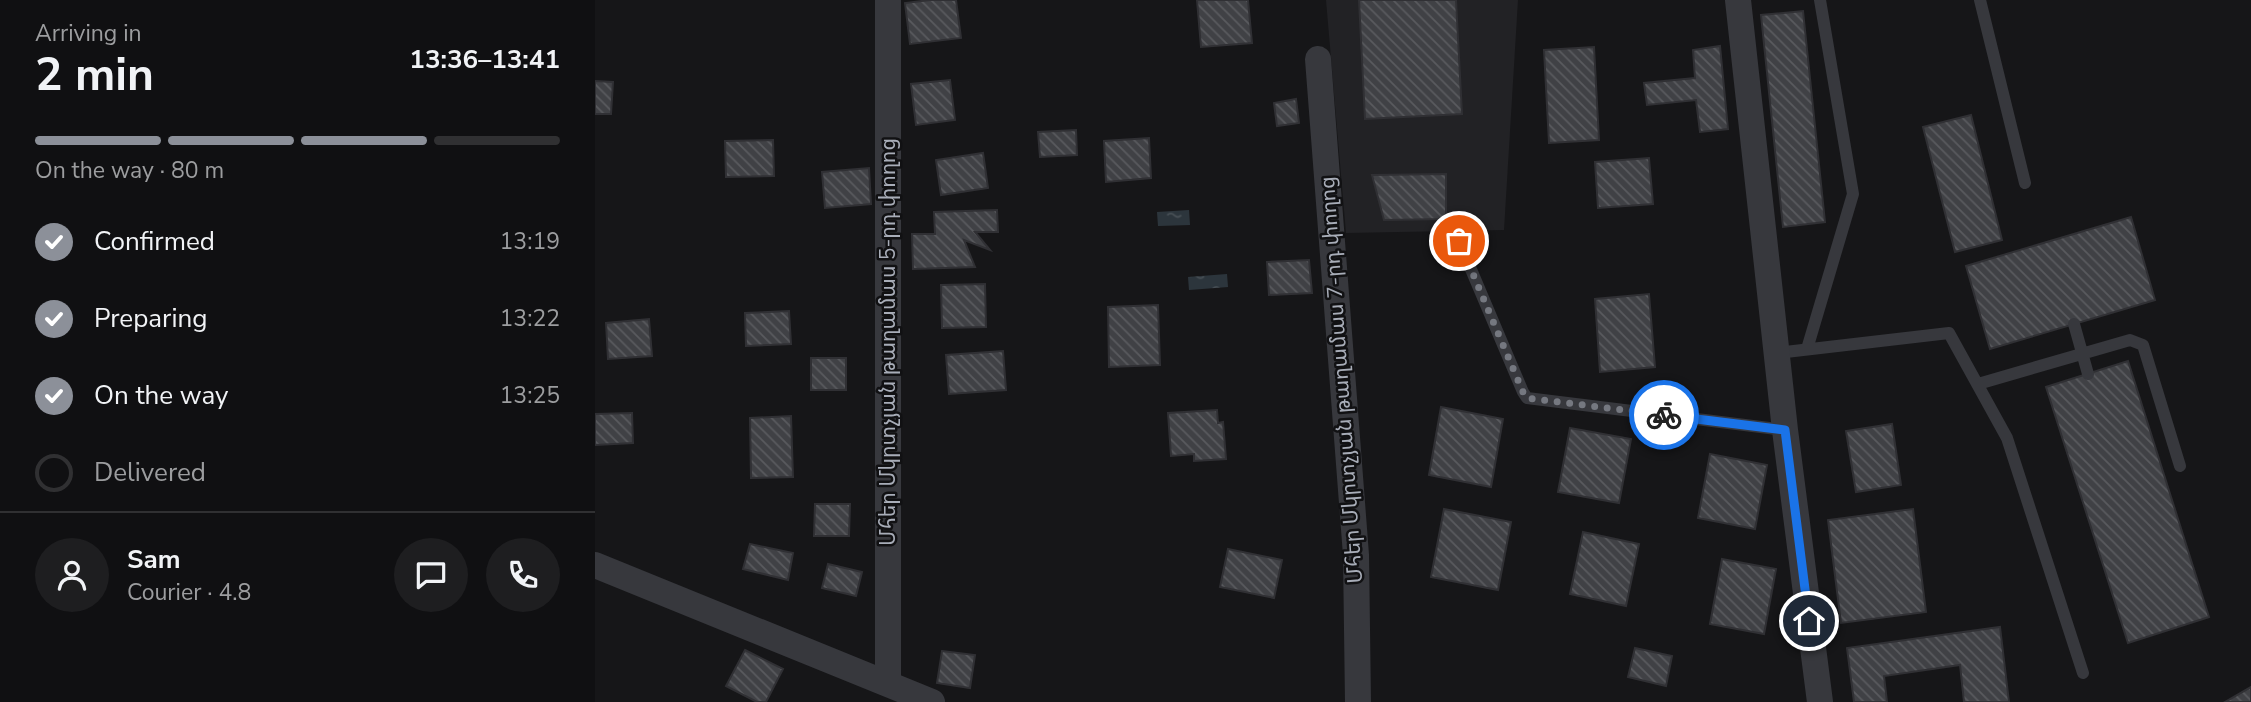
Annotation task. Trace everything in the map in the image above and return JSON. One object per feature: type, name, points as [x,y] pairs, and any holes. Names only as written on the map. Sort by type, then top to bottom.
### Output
[{"type":"street","name":"Մհեր Մկրտչյան թաղամաս 5-րդ փողոց","points":[[888,0],[888,684]]},
{"type":"street","points":[[1738,0],[1785,430],[1820,702]]},
{"type":"street","name":"Մհեր Մկրտչյան թաղամաս 7-րդ փողոց","points":[[1318,59],[1356,555],[1359,702]]},
{"type":"street","points":[[595,565],[932,702]]},
{"type":"lane","points":[[1807,349],[1853,194],[1820,0]]},
{"type":"lane","points":[[1980,0],[2025,183]]},
{"type":"lane","points":[[1459,241],[1527,398],[1785,430]]},
{"type":"lane","points":[[2074,324],[2088,373]]},
{"type":"lane","points":[[1777,353],[1949,332],[2007,438],[2083,673]]},
{"type":"lane","points":[[1978,384],[2130,340],[2143,345],[2181,466]]},
{"type":"shaded area","points":[[1326,0],[1518,0],[1504,230],[1346,233]]},
{"type":"water","points":[[1189,210],[1190,225],[1158,226],[1157,212]]},
{"type":"water","points":[[1227,274],[1228,287],[1189,290],[1188,277]]},
{"type":"building","points":[[956,0],[961,38],[910,44],[905,3]]},
{"type":"building","points":[[1197,0],[1248,0],[1252,43],[1201,47]]},
{"type":"building","points":[[1359,0],[1456,0],[1462,114],[1365,119]]},
{"type":"building","points":[[1803,11],[1825,222],[1783,227],[1761,15]]},
{"type":"building","points":[[1720,46],[1728,129],[1700,132],[1696,100],[1647,105],[1644,83],[1695,78],[1693,50]]},
{"type":"building","points":[[1594,47],[1599,140],[1549,143],[1544,50]]},
{"type":"building","points":[[950,80],[955,120],[916,125],[911,84]]},
{"type":"building","points":[[595,81],[613,82],[611,114],[595,114]]},
{"type":"building","points":[[1296,99],[1299,123],[1277,126],[1274,103]]},
{"type":"building","points":[[1971,115],[2002,240],[1955,252],[1923,127]]},
{"type":"building","points":[[1076,130],[1077,155],[1040,157],[1038,132]]},
{"type":"building","points":[[1149,138],[1151,178],[1106,182],[1104,141]]},
{"type":"building","points":[[773,140],[774,176],[726,177],[725,141]]},
{"type":"building","points":[[983,153],[988,188],[941,195],[936,160]]},
{"type":"building","points":[[1649,158],[1653,204],[1598,208],[1595,162]]},
{"type":"building","points":[[869,168],[871,204],[825,208],[822,172]]},
{"type":"building","points":[[1446,174],[1446,219],[1384,220],[1372,175]]},
{"type":"building","points":[[997,210],[998,232],[975,232],[990,250],[964,240],[975,267],[913,269],[912,234],[935,234],[934,212]]},
{"type":"building","points":[[2131,217],[2155,300],[1990,349],[1966,266]]},
{"type":"building","points":[[1309,260],[1312,293],[1269,295],[1267,262]]},
{"type":"building","points":[[985,284],[986,327],[942,328],[941,285]]},
{"type":"building","points":[[1649,294],[1655,367],[1600,372],[1595,299]]},
{"type":"building","points":[[1158,305],[1160,365],[1109,367],[1108,307]]},
{"type":"building","points":[[789,311],[791,344],[746,346],[745,313]]},
{"type":"building","points":[[649,319],[652,356],[608,359],[606,323]]},
{"type":"building","points":[[1003,351],[1006,390],[949,394],[946,355]]},
{"type":"building","points":[[811,358],[846,358],[846,390],[811,390]]},
{"type":"building","points":[[2128,361],[2209,617],[2128,643],[2046,387]]},
{"type":"building","points":[[1441,407],[1503,419],[1491,487],[1429,475]]},
{"type":"building","points":[[1217,410],[1218,423],[1223,422],[1226,459],[1194,461],[1194,454],[1171,456],[1168,413]]},
{"type":"building","points":[[632,413],[633,443],[595,445],[595,414]]},
{"type":"building","points":[[791,416],[793,477],[751,478],[750,418]]},
{"type":"building","points":[[1892,424],[1901,485],[1856,492],[1846,431]]},
{"type":"building","points":[[1570,428],[1631,439],[1619,503],[1558,492]]},
{"type":"building","points":[[1710,454],[1767,465],[1755,529],[1698,518]]},
{"type":"building","points":[[815,504],[850,504],[849,536],[814,536]]},
{"type":"building","points":[[1444,509],[1511,522],[1498,590],[1431,577]]},
{"type":"building","points":[[1913,509],[1926,612],[1841,623],[1828,520]]},
{"type":"building","points":[[1583,532],[1639,544],[1626,606],[1570,594]]},
{"type":"building","points":[[750,544],[793,553],[788,580],[743,569]]},
{"type":"building","points":[[1228,549],[1282,560],[1274,598],[1220,587]]},
{"type":"building","points":[[1722,559],[1776,569],[1764,634],[1710,624]]},
{"type":"building","points":[[828,564],[862,572],[856,596],[822,588]]},
{"type":"building","points":[[2000,627],[2009,702],[1964,702],[1960,665],[1884,676],[1887,702],[1854,702],[1847,648]]},
{"type":"building","points":[[1635,648],[1672,656],[1666,686],[1628,677]]},
{"type":"building","points":[[745,650],[783,669],[766,702],[757,702],[726,686]]},
{"type":"building","points":[[942,651],[975,655],[970,688],[937,683]]},
{"type":"building","points":[[2251,687],[2251,702],[2225,702]]},
{"type":"way so far","points":[[1459,241],[1527,398],[1664,415]]},
{"type":"route","points":[[1664,415],[1785,430],[1809,621]]}]
